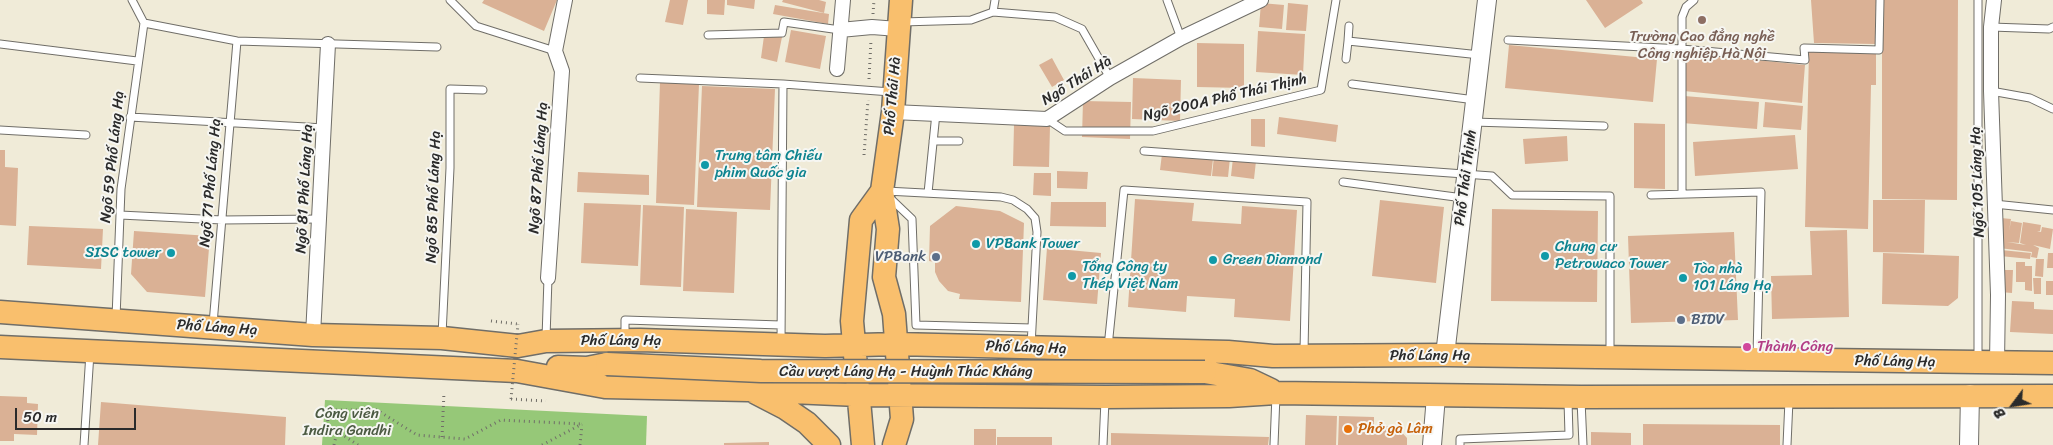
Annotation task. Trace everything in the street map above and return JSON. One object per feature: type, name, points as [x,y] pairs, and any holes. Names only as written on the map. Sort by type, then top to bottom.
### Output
[{"type":"main road","name":"Phố Thái Hà","points":[[894,445],[902,420],[894,314],[884,277],[888,229],[882,191],[893,102],[899,17]]},
{"type":"main road","name":"Phố Thái Hà","points":[[863,445],[852,321],[861,220],[882,191]]},
{"type":"main road","name":"Phố Láng Hạ","points":[[0,312],[312,335],[442,338],[518,335],[546,341],[781,335],[826,346],[853,344],[949,345],[1032,338],[1108,350],[1228,352],[1272,356],[1444,355],[2053,363]]},
{"type":"main road","points":[[114,352],[116,320]]},
{"type":"main road","name":"Cầu vượt Láng Hạ - Huỳnh Thúc Kháng","points":[[518,335],[607,364]]},
{"type":"main road","points":[[781,335],[784,392]]},
{"type":"main road","points":[[949,345],[950,395]]},
{"type":"main road","name":"Phố Láng Hạ","points":[[0,347],[517,371],[605,387],[748,390],[858,395],[1106,397],[1229,396],[1276,393],[1575,397],[1789,397],[1970,394],[2053,396]]},
{"type":"main road","name":"Cầu vượt Láng Hạ - Huỳnh Thúc Kháng","points":[[517,371],[547,367],[587,368],[607,364],[761,371],[1205,372],[1249,366],[1272,356]]},
{"type":"main road","points":[[1742,397],[1750,360]]},
{"type":"main road","name":"Cầu vượt Láng Hạ - Huỳnh Thúc Kháng","points":[[1205,372],[1250,380],[1276,393]]},
{"type":"main road","points":[[748,390],[785,408],[807,423],[829,445]]},
{"type":"street","name":"Ngõ 87 Phố Láng Hạ","points":[[548,278],[562,71],[555,51],[565,0]]},
{"type":"street","points":[[836,69],[843,0]]},
{"type":"street","name":"Ngõ Thái Hà","points":[[893,102],[936,114],[1047,119],[1110,78],[1181,38],[1261,0]]},
{"type":"street","name":"Phố Thái Thịnh","points":[[1444,355],[1487,0]]},
{"type":"street","name":"Ngõ 105 Láng Hạ","points":[[1988,363],[1998,295],[1991,91],[1991,27],[1994,0]]},
{"type":"street","points":[[840,30],[872,26],[899,17]]},
{"type":"street","name":"Ngõ 81 Phố Láng Hạ","points":[[312,335],[320,219],[328,44]]},
{"type":"street","points":[[1969,445],[1970,394]]},
{"type":"street","points":[[1432,445],[1436,396]]},
{"type":"lane","points":[[132,0],[144,23],[237,41],[437,47]]},
{"type":"lane","points":[[450,0],[476,26],[555,51]]},
{"type":"lane","points":[[993,12],[995,0]]},
{"type":"lane","points":[[1167,0],[1181,38]]},
{"type":"lane","name":"Ngõ 200A Phố Thái Thịnh","points":[[1047,119],[1065,131],[1153,131],[1321,90],[1336,0]]},
{"type":"lane","points":[[1682,194],[1682,17],[1686,7],[1694,0]]},
{"type":"lane","points":[[1508,40],[1682,49],[1805,60],[1804,48],[1879,50],[1880,0]]},
{"type":"lane","points":[[1978,0],[1988,363]]},
{"type":"lane","points":[[899,17],[971,20],[993,12],[1055,17],[1082,29],[1110,78]]},
{"type":"lane","points":[[708,35],[782,33],[784,22],[840,30]]},
{"type":"lane","name":"Ngõ 59 Phố Láng Hạ","points":[[116,320],[120,215],[137,61],[144,23]]},
{"type":"lane","points":[[1346,58],[1349,26]]},
{"type":"lane","points":[[1991,27],[2049,29],[2053,27]]},
{"type":"lane","name":"Ngõ 71 Phố Láng Hạ","points":[[212,327],[237,41]]},
{"type":"lane","points":[[1348,41],[1481,55]]},
{"type":"lane","points":[[0,44],[137,61]]},
{"type":"lane","points":[[640,78],[783,84],[868,91],[893,102]]},
{"type":"lane","points":[[781,335],[783,84]]},
{"type":"lane","points":[[1352,84],[1475,100]]},
{"type":"lane","name":"Ngõ 85 Phố Láng Hạ","points":[[442,338],[450,168],[450,89],[483,90]]},
{"type":"lane","points":[[1991,91],[2030,98],[2053,109]]},
{"type":"lane","points":[[928,193],[936,114]]},
{"type":"lane","points":[[130,117],[230,121],[325,128]]},
{"type":"lane","points":[[1473,122],[1604,126]]},
{"type":"lane","points":[[0,130],[86,135]]},
{"type":"lane","points":[[933,141],[959,141]]},
{"type":"lane","points":[[1144,151],[1492,176],[1512,195],[1610,196],[1610,358]]},
{"type":"lane","points":[[1343,182],[1463,198]]},
{"type":"lane","points":[[1108,350],[1124,190],[1307,202],[1304,356]]},
{"type":"lane","points":[[882,191],[1001,197],[1014,200],[1027,209],[1035,218],[1037,232],[1032,338],[916,325],[912,219],[882,191]]},
{"type":"lane","points":[[1651,195],[1761,192],[1750,360]]},
{"type":"lane","points":[[1994,204],[2053,210]]},
{"type":"lane","points":[[120,215],[222,220],[320,219]]},
{"type":"lane","name":"Ngõ 87 Phố Láng Hạ","points":[[546,341],[548,278]]},
{"type":"lane","points":[[84,445],[90,351]]},
{"type":"lane","points":[[1274,445],[1276,393]]},
{"type":"lane","points":[[1103,445],[1106,397]]},
{"type":"lane","points":[[1460,445],[1460,439],[1569,435],[1575,397]]},
{"type":"lane","points":[[1575,397],[1583,445]]},
{"type":"lane","points":[[1787,445],[1789,397]]},
{"type":"path","points":[[864,155],[874,0]]},
{"type":"path","points":[[491,322],[518,335],[511,399],[546,401]]},
{"type":"path","points":[[442,437],[444,392]]},
{"type":"path","points":[[358,445],[328,425],[327,410],[377,410],[417,435],[465,439],[502,420],[582,424]]},
{"type":"path","points":[[542,445],[582,424]]},
{"type":"path","points":[[580,445],[582,424]]},
{"type":"path","points":[[334,445],[337,432]]},
{"type":"green space","name":"Công viên Indira Gandhi","points":[[325,400],[647,416],[646,445],[322,445]]},
{"type":"building","points":[[484,0],[557,0],[544,31],[482,3]]},
{"type":"building","points":[[670,0],[688,0],[683,25],[665,22]]},
{"type":"building","points":[[707,0],[725,0],[724,15],[707,14]]},
{"type":"building","points":[[727,0],[755,0],[754,9],[727,5]]},
{"type":"building","points":[[783,0],[819,0],[826,2],[824,13],[782,2]]},
{"type":"building","points":[[1586,0],[1641,0],[1643,3],[1605,28]]},
{"type":"building","points":[[1811,0],[1876,0],[1875,44],[1814,43]]},
{"type":"building","points":[[1882,0],[1958,0],[1957,200],[1882,199]]},
{"type":"building","points":[[1261,3],[1284,5],[1282,29],[1259,27]]},
{"type":"building","points":[[1288,3],[1308,5],[1306,31],[1286,30]]},
{"type":"building","points":[[775,5],[829,14],[828,24],[773,14]]},
{"type":"building","points":[[791,30],[826,36],[820,69],[785,62]]},
{"type":"building","points":[[1258,31],[1305,34],[1303,75],[1256,72]]},
{"type":"building","points":[[764,36],[782,37],[777,62],[761,58]]},
{"type":"building","points":[[1197,43],[1244,44],[1244,88],[1197,87]]},
{"type":"building","points":[[1509,45],[1657,59],[1653,102],[1505,88]]},
{"type":"building","points":[[1809,51],[1876,51],[1876,85],[1871,85],[1868,229],[1805,227]]},
{"type":"building","points":[[1687,53],[1805,65],[1802,103],[1684,91]]},
{"type":"building","points":[[1052,58],[1064,80],[1052,87],[1039,65]]},
{"type":"building","points":[[1133,78],[1181,80],[1180,121],[1132,119]]},
{"type":"building","points":[[660,82],[699,84],[694,205],[656,203]]},
{"type":"building","points":[[702,86],[775,89],[770,210],[697,207]]},
{"type":"building","points":[[1684,96],[1759,102],[1757,129],[1682,123]]},
{"type":"building","points":[[1083,101],[1131,102],[1130,139],[1082,137]]},
{"type":"building","points":[[1765,102],[1803,106],[1801,130],[1763,127]]},
{"type":"building","points":[[1279,117],[1338,125],[1336,142],[1277,134]]},
{"type":"building","points":[[1251,119],[1265,119],[1265,147],[1251,146]]},
{"type":"building","points":[[1634,123],[1665,124],[1665,189],[1634,188]]},
{"type":"building","points":[[1014,125],[1050,126],[1049,167],[1013,166]]},
{"type":"building","points":[[1795,135],[1798,169],[1695,176],[1693,142]]},
{"type":"building","points":[[1567,136],[1568,161],[1525,164],[1523,139]]},
{"type":"building","points":[[0,150],[5,150],[5,167],[18,168],[16,226],[0,225]]},
{"type":"building","points":[[1162,154],[1213,159],[1211,176],[1160,170]]},
{"type":"building","points":[[1214,156],[1230,158],[1228,177],[1212,176]]},
{"type":"building","points":[[1233,158],[1256,161],[1254,179],[1231,176]]},
{"type":"building","points":[[1057,171],[1088,172],[1087,189],[1057,188]]},
{"type":"building","points":[[578,172],[649,175],[649,195],[577,192]]},
{"type":"building","points":[[1034,173],[1051,173],[1051,196],[1033,195]]},
{"type":"building","name":"Green Diamond","points":[[1135,199],[1194,203],[1192,221],[1241,224],[1242,206],[1297,210],[1290,321],[1234,317],[1235,299],[1187,296],[1186,312],[1128,307]]},
{"type":"building","points":[[1380,200],[1444,207],[1436,283],[1372,276]]},
{"type":"building","points":[[1873,200],[1925,200],[1924,253],[1873,252]]},
{"type":"building","points":[[1051,202],[1106,202],[1106,227],[1050,226]]},
{"type":"building","points":[[584,203],[641,205],[638,266],[581,263]]},
{"type":"building","points":[[643,205],[684,207],[681,287],[640,285]]},
{"type":"building","name":"VPBank Tower","points":[[956,206],[1000,211],[1024,223],[1021,302],[959,299],[960,294],[948,291],[939,281],[935,272],[935,262],[929,261],[930,226]]},
{"type":"building","points":[[686,209],[737,212],[734,293],[683,291]]},
{"type":"building","name":"Chung cư Petrowaco Tower","points":[[1492,209],[1598,211],[1597,302],[1491,301]]},
{"type":"building","points":[[2001,218],[2011,219],[2009,231],[2011,221],[2022,223],[2019,243],[2007,242],[2026,245],[2020,243],[2023,222],[2041,225],[2040,231],[2037,231],[2041,232],[2042,227],[2053,229],[2050,249],[2033,245],[2039,248],[2037,258],[2031,257],[2032,252],[1999,248]]},
{"type":"building","points":[[29,226],[103,229],[101,269],[27,265]]},
{"type":"building","points":[[1847,230],[1849,317],[1772,319],[1771,276],[1812,275],[1810,231]]},
{"type":"building","name":"SISC tower","points":[[134,231],[210,236],[205,297],[147,292],[131,274]]},
{"type":"building","name":"Tòa nhà 101 Láng Hạ","points":[[1734,232],[1738,320],[1631,323],[1628,236]]},
{"type":"building","name":"Tổng Công ty Thép Việt Nam","points":[[1047,248],[1101,253],[1097,304],[1043,300]]},
{"type":"building","points":[[2001,250],[2031,253],[2030,259],[2000,256]]},
{"type":"building","points":[[1883,253],[1959,256],[1958,298],[1948,306],[1882,304]]},
{"type":"building","points":[[2048,253],[2053,253],[2053,268],[2047,268]]},
{"type":"building","points":[[2036,259],[2044,259],[2043,277],[2035,276]]},
{"type":"building","points":[[2016,262],[2025,262],[2025,266],[2032,266],[2032,291],[2025,290],[2025,282],[2016,282]]},
{"type":"building","points":[[2001,270],[2013,270],[2012,293],[2000,292]]},
{"type":"building","points":[[2033,278],[2041,278],[2041,294],[2034,294]]},
{"type":"building","points":[[2046,281],[2053,281],[2053,295],[2046,295]]},
{"type":"building","points":[[2012,301],[2034,302],[2034,309],[2053,310],[2053,334],[2010,332]]},
{"type":"building","points":[[0,396],[27,397],[27,403],[38,404],[37,435],[14,434],[14,441],[0,441]]},
{"type":"building","points":[[101,402],[286,417],[285,445],[98,445]]},
{"type":"building","points":[[1306,415],[1337,416],[1336,445],[1305,445]]},
{"type":"building","points":[[1339,416],[1374,417],[1374,426],[1396,426],[1407,438],[1407,445],[1338,445]]},
{"type":"building","points":[[1643,424],[1780,425],[1780,445],[1643,445]]},
{"type":"building","points":[[974,429],[996,429],[996,445],[974,445]]},
{"type":"building","points":[[1591,432],[1631,433],[1631,445],[1591,445]]},
{"type":"building","points":[[1111,433],[1269,437],[1268,445],[1111,445]]},
{"type":"building","points":[[997,437],[1052,437],[1052,445],[997,445]]},
{"type":"building","points":[[769,442],[769,445],[724,445],[724,443]]},
{"type":"place","name":"Trường Cao đẳng nghề Công nghiệp Hà Nội","points":[[1702,20]]},
{"type":"place","name":"Trung tâm Chiếu phim Quốc gia","points":[[705,165]]},
{"type":"place","name":"VPBank Tower","points":[[976,244]]},
{"type":"place","name":"SISC tower","points":[[171,253]]},
{"type":"place","name":"Chung cư Petrowaco Tower","points":[[1545,256]]},
{"type":"place","name":"VPBank","points":[[936,257]]},
{"type":"place","name":"Green Diamond","points":[[1213,260]]},
{"type":"place","name":"Tổng Công ty Thép Việt Nam","points":[[1072,276]]},
{"type":"place","name":"Tòa nhà 101 Láng Hạ","points":[[1683,278]]},
{"type":"place","name":"BIDV","points":[[1681,320]]},
{"type":"place","name":"Thành Công","points":[[1747,347]]},
{"type":"place","name":"Phở gà Lâm","points":[[1348,429]]}]
